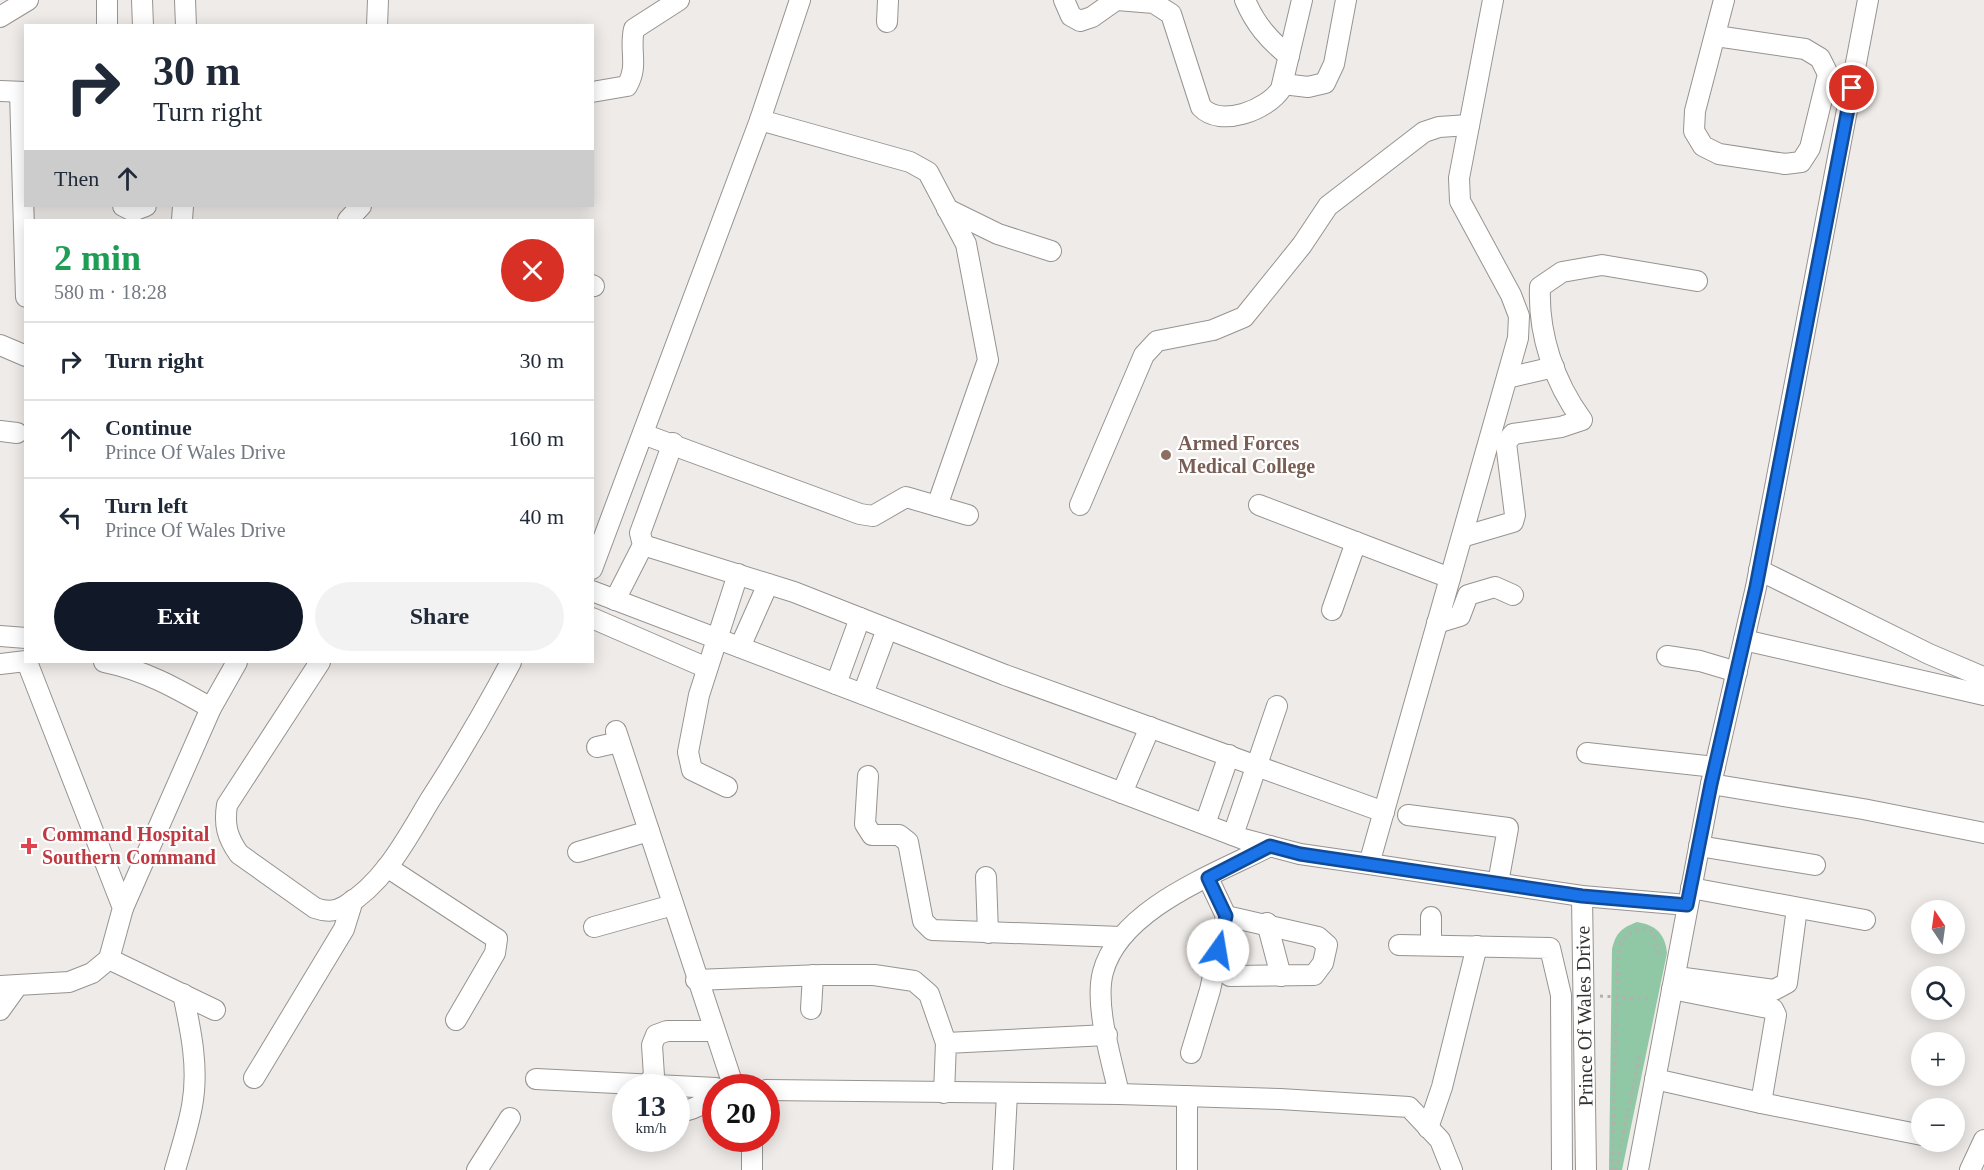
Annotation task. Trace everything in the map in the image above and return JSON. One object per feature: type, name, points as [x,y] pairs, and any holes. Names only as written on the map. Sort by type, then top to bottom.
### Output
[{"type":"street","points":[[0,17],[28,0]]},
{"type":"street","points":[[107,0],[107,24]]},
{"type":"street","points":[[142,0],[143,24]]},
{"type":"street","points":[[185,0],[186,24]]},
{"type":"street","points":[[377,24],[378,0]]},
{"type":"street","points":[[594,92],[627,86],[635,64],[631,42],[634,29],[679,0]]},
{"type":"street","points":[[594,564],[760,120],[800,0]]},
{"type":"street","points":[[887,22],[888,0]]},
{"type":"street","points":[[1064,0],[1071,16],[1080,21],[1092,17],[1114,1],[1154,3],[1171,15],[1201,107],[1208,114],[1223,116],[1264,106],[1275,98],[1283,84],[1302,0]]},
{"type":"street","points":[[1245,0],[1253,19],[1270,41],[1289,56]]},
{"type":"street","points":[[1283,84],[1308,87],[1324,83],[1334,64],[1346,0]]},
{"type":"street","points":[[1369,864],[1518,338],[1519,316],[1511,295],[1460,201],[1459,178],[1493,0]]},
{"type":"street","points":[[1716,36],[1805,48],[1820,58],[1828,74],[1810,148],[1801,162],[1785,164],[1719,154],[1703,146],[1694,131],[1695,111],[1724,0]]},
{"type":"street","points":[[1638,1170],[1655,1079],[1667,985],[1689,896],[1713,776],[1760,570],[1868,0]]},
{"type":"street","points":[[0,91],[23,92],[24,160]]},
{"type":"street","points":[[760,120],[910,162],[928,172],[966,244],[988,360],[937,506]]},
{"type":"street","points":[[1080,505],[1144,355],[1157,341],[1213,330],[1244,317],[1302,245],[1328,206],[1343,192],[1424,132],[1439,127],[1469,125]]},
{"type":"street","points":[[349,219],[360,207]]},
{"type":"street","points":[[947,209],[998,234],[1051,251]]},
{"type":"street","points":[[1462,537],[1513,522],[1515,515],[1506,443],[1513,434],[1561,427],[1582,420],[1570,404],[1554,367],[1539,313],[1540,287],[1562,272],[1602,265],[1697,281]]},
{"type":"street","points":[[0,345],[24,355]]},
{"type":"street","points":[[1507,378],[1554,367]]},
{"type":"street","points":[[643,434],[673,443],[860,514],[873,516],[906,497],[968,515]]},
{"type":"street","points":[[615,600],[643,545],[640,533],[673,443]]},
{"type":"street","points":[[1259,506],[1450,578]]},
{"type":"street","points":[[1332,610],[1356,542]]},
{"type":"street","points":[[643,545],[768,584],[1005,675],[1384,812]]},
{"type":"street","points":[[1760,570],[1929,654],[1984,686]]},
{"type":"street","points":[[727,787],[692,771],[688,752],[715,638],[738,574]]},
{"type":"street","points":[[740,647],[768,584]]},
{"type":"street","points":[[1437,623],[1460,616],[1468,596],[1495,587],[1513,595]]},
{"type":"street","points":[[594,592],[1233,835],[1300,854],[1582,896]]},
{"type":"street","points":[[836,684],[860,618]]},
{"type":"street","points":[[594,619],[707,668]]},
{"type":"street","points":[[863,694],[887,628]]},
{"type":"street","points":[[0,636],[24,638]]},
{"type":"street","points":[[1744,640],[1984,686]]},
{"type":"street","points":[[1667,656],[1700,661],[1737,672]]},
{"type":"street","points":[[0,664],[24,661]]},
{"type":"street","points":[[27,663],[123,908]]},
{"type":"street","points":[[109,663],[129,667],[163,680],[211,708]]},
{"type":"street","points":[[0,1010],[9,986],[69,982],[93,973],[109,959],[123,908],[211,708],[236,663]]},
{"type":"street","points":[[319,663],[227,804],[224,823],[230,842],[239,854],[315,908],[327,912],[343,907],[353,900],[387,867],[450,768],[510,663]]},
{"type":"street","points":[[1233,835],[1277,706]]},
{"type":"street","points":[[1122,792],[1150,727]]},
{"type":"street","points":[[597,747],[617,736],[650,831],[696,980],[729,1074]]},
{"type":"street","points":[[1587,753],[1713,776],[1984,833]]},
{"type":"street","points":[[1205,824],[1229,755]]},
{"type":"street","points":[[868,776],[865,824],[872,835],[899,835],[908,842],[923,921],[932,930],[1121,937]]},
{"type":"street","points":[[1408,815],[1508,828],[1498,883]]},
{"type":"street","points":[[578,852],[650,831]]},
{"type":"street","points":[[1119,1094],[1102,1010],[1102,973],[1115,944],[1133,923],[1170,898],[1270,846]]},
{"type":"street","points":[[1699,846],[1815,865]]},
{"type":"street","points":[[387,867],[497,939],[495,953],[456,1020]]},
{"type":"street","points":[[986,877],[988,933]]},
{"type":"street","points":[[1191,1053],[1226,916],[1208,878]]},
{"type":"street","name":"Prince Of Wales Drive","points":[[1586,1170],[1582,896],[1689,896],[1797,908],[1865,920]]},
{"type":"street","points":[[254,1078],[344,929],[353,900]]},
{"type":"street","points":[[594,927],[673,905]]},
{"type":"street","points":[[1667,985],[1774,990],[1787,983],[1797,908]]},
{"type":"street","points":[[1215,966],[1230,976],[1314,975],[1323,963],[1327,945],[1318,937],[1267,923],[1226,916]]},
{"type":"street","points":[[1431,917],[1431,945]]},
{"type":"street","points":[[1267,923],[1281,976]]},
{"type":"street","points":[[1399,945],[1550,948],[1561,995],[1562,1170]]},
{"type":"street","points":[[1428,1128],[1442,1087],[1477,946]]},
{"type":"street","points":[[109,959],[215,1010]]},
{"type":"street","points":[[811,1009],[813,975]]},
{"type":"street","points":[[696,980],[874,975],[914,981],[929,994],[946,1043],[944,1093]]},
{"type":"street","points":[[1667,985],[1773,1009],[1776,1015],[1761,1103]]},
{"type":"street","points":[[175,1170],[192,1105],[194,1067],[192,1034],[183,994]]},
{"type":"street","points":[[654,1074],[652,1045],[656,1035],[667,1031],[714,1031]]},
{"type":"street","points":[[946,1043],[1107,1035]]},
{"type":"street","points":[[536,1079],[612,1085]]},
{"type":"street","points":[[1655,1079],[1911,1133]]},
{"type":"street","points":[[780,1090],[1119,1094],[1409,1107],[1440,1140],[1452,1170]]},
{"type":"street","points":[[1003,1170],[1007,1094]]},
{"type":"street","points":[[1187,1096],[1187,1170]]},
{"type":"street","points":[[477,1170],[510,1118]]},
{"type":"street","points":[[1970,1170],[1984,1140]]},
{"type":"street","points":[[752,1152],[752,1170]]},
{"type":"path","points":[[1614,1170],[1619,950],[1623,938],[1628,932],[1644,928],[1653,932],[1659,948],[1659,958]]},
{"type":"path","points":[[1650,1010],[1652,999],[1667,985]]},
{"type":"path","points":[[1618,995],[1652,999]]},
{"type":"path","points":[[1614,1170],[1643,1044]]},
{"type":"green space","points":[[1637,922],[1649,925],[1658,931],[1662,936],[1667,953],[1622,1170],[1609,1170],[1612,949],[1620,931]]},
{"type":"place","name":"Armed Forces Medical College","points":[[1166,455]]},
{"type":"place","name":"Command Hospital Southern Command","points":[[29,846]]},
{"type":"route","points":[[1218,950],[1226,916],[1208,878],[1270,846],[1300,854],[1582,896],[1687,905],[1711,784],[1756,587],[1852,88]]}]
